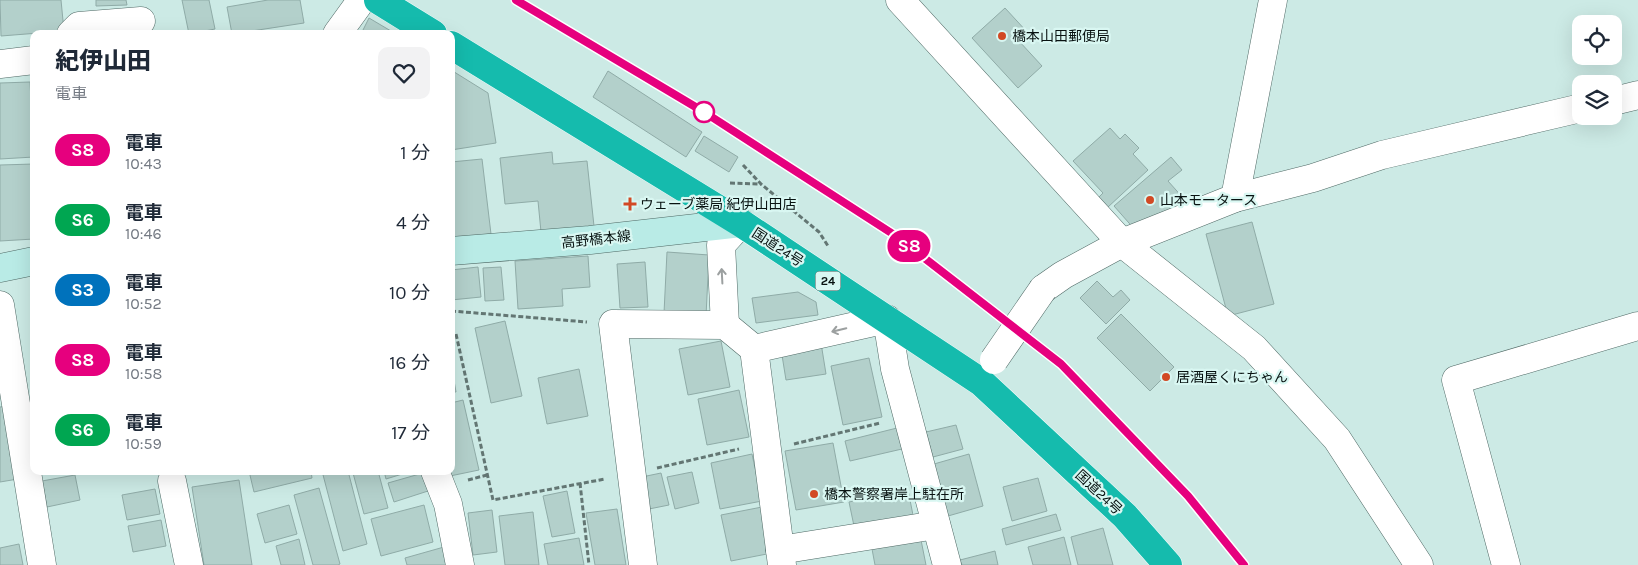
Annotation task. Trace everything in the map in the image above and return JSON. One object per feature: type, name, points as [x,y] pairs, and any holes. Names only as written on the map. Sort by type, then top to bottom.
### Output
[{"type":"highway","points":[[378,0],[427,30]]},
{"type":"highway","name":"国道24号","points":[[455,47],[741,223],[887,319],[988,371],[1125,516],[1168,565]]},
{"type":"main road","name":"高野橋本線","points":[[455,251],[590,240],[741,223]]},
{"type":"main road","points":[[0,268],[30,261]]},
{"type":"street","points":[[340,30],[358,5],[359,0]]},
{"type":"street","points":[[900,0],[1122,243],[1254,348],[1338,439],[1419,565]]},
{"type":"street","points":[[1235,198],[1273,0]]},
{"type":"street","points":[[75,30],[79,26],[141,18]]},
{"type":"street","points":[[0,64],[30,60]]},
{"type":"street","points":[[1622,99],[1638,95]]},
{"type":"street","points":[[988,371],[1043,289],[1063,275],[1122,243],[1235,198],[1313,178],[1382,155],[1572,110]]},
{"type":"street","points":[[725,325],[721,245],[741,223]]},
{"type":"street","points":[[0,305],[42,565]]},
{"type":"street","points":[[754,349],[887,319],[895,369],[947,565]]},
{"type":"street","points":[[643,565],[613,324],[725,325],[754,349],[781,558],[936,525]]},
{"type":"street","points":[[1506,565],[1456,380],[1638,326]]},
{"type":"street","points":[[437,475],[448,504],[460,565]]},
{"type":"street","points":[[172,481],[189,565]]},
{"type":"path","points":[[743,165],[761,184],[819,232],[830,250]]},
{"type":"path","points":[[728,183],[761,184]]},
{"type":"path","points":[[455,311],[613,324]]},
{"type":"path","points":[[456,334],[492,500],[632,474],[908,417]]},
{"type":"path","points":[[580,483],[589,565]]},
{"type":"building","points":[[0,0],[61,0],[64,30],[30,30],[30,34],[1,36]]},
{"type":"building","points":[[96,0],[126,0],[127,5],[96,6]]},
{"type":"building","points":[[182,0],[209,0],[215,29],[188,30]]},
{"type":"building","points":[[268,0],[300,0],[304,23],[258,30],[231,30],[227,7]]},
{"type":"building","points":[[1005,8],[1028,33],[1019,41],[1042,66],[1018,88],[972,38]]},
{"type":"building","points":[[369,18],[389,30],[363,30]]},
{"type":"building","points":[[608,71],[702,132],[686,157],[593,97]]},
{"type":"building","points":[[455,72],[488,93],[496,143],[455,149]]},
{"type":"building","points":[[30,82],[30,157],[0,159],[0,83]]},
{"type":"building","points":[[1110,128],[1120,139],[1125,134],[1139,148],[1133,154],[1148,170],[1108,207],[1099,197],[1103,193],[1073,161]]},
{"type":"building","points":[[704,136],[738,157],[729,172],[695,151]]},
{"type":"building","points":[[552,152],[553,164],[587,161],[594,226],[541,232],[538,201],[505,204],[500,158]]},
{"type":"building","points":[[1171,157],[1182,170],[1168,181],[1184,199],[1159,220],[1155,215],[1136,231],[1114,206]]},
{"type":"building","points":[[482,159],[491,234],[455,238],[455,162]]},
{"type":"building","points":[[30,164],[30,239],[0,241],[0,165]]},
{"type":"building","points":[[1252,222],[1274,304],[1228,316],[1206,234]]},
{"type":"building","points":[[667,252],[709,255],[706,316],[664,313]]},
{"type":"building","points":[[588,256],[590,287],[562,289],[563,306],[518,309],[515,261]]},
{"type":"building","points":[[645,262],[648,307],[620,308],[617,264]]},
{"type":"building","points":[[478,267],[481,297],[455,300],[455,270]]},
{"type":"building","points":[[501,267],[504,300],[485,301],[483,268]]},
{"type":"building","points":[[1097,281],[1113,297],[1121,290],[1130,300],[1106,324],[1080,298]]},
{"type":"building","points":[[798,292],[816,302],[818,315],[756,323],[752,298]]},
{"type":"building","points":[[1121,314],[1174,367],[1150,391],[1097,338]]},
{"type":"building","points":[[505,321],[522,396],[491,403],[475,328]]},
{"type":"building","points":[[721,341],[730,387],[688,395],[679,349]]},
{"type":"building","points":[[821,343],[826,374],[786,380],[781,349]]},
{"type":"building","points":[[869,358],[882,417],[843,425],[831,366]]},
{"type":"building","points":[[579,369],[588,416],[547,424],[538,378]]},
{"type":"building","points":[[739,390],[749,437],[707,445],[698,399]]},
{"type":"building","points":[[463,400],[479,470],[455,475],[455,402]]},
{"type":"building","points":[[7,406],[18,479],[0,482],[0,407]]},
{"type":"building","points":[[956,425],[963,449],[933,457],[926,432]]},
{"type":"building","points":[[897,428],[902,449],[850,461],[845,441]]},
{"type":"building","points":[[833,443],[844,502],[796,510],[785,451]]},
{"type":"building","points":[[752,454],[762,501],[720,509],[711,463]]},
{"type":"building","points":[[969,454],[983,506],[948,516],[934,464]]},
{"type":"building","points":[[692,472],[699,503],[675,509],[667,477]]},
{"type":"building","points":[[661,473],[669,505],[644,510],[637,478]]},
{"type":"building","points":[[75,475],[80,500],[47,507],[42,481]]},
{"type":"building","points":[[250,475],[312,475],[312,478],[254,492]]},
{"type":"building","points":[[323,475],[349,475],[367,544],[343,551]]},
{"type":"building","points":[[354,475],[379,475],[388,508],[364,514]]},
{"type":"building","points":[[385,475],[399,475],[386,479]]},
{"type":"building","points":[[416,475],[424,475],[428,491],[394,502],[388,483]]},
{"type":"building","points":[[1038,478],[1047,511],[1012,521],[1003,487]]},
{"type":"building","points":[[239,480],[252,565],[204,565],[192,487]]},
{"type":"building","points":[[319,488],[340,564],[338,565],[313,565],[294,495]]},
{"type":"building","points":[[155,489],[160,514],[127,520],[122,495]]},
{"type":"building","points":[[908,490],[913,515],[854,526],[849,502]]},
{"type":"building","points":[[567,491],[575,533],[552,537],[543,496]]},
{"type":"building","points":[[289,505],[297,534],[265,543],[257,514]]},
{"type":"building","points":[[424,505],[433,542],[381,556],[371,519]]},
{"type":"building","points":[[762,507],[772,553],[731,561],[721,515]]},
{"type":"building","points":[[617,509],[626,565],[595,565],[586,513]]},
{"type":"building","points":[[492,510],[497,552],[473,555],[468,513]]},
{"type":"building","points":[[533,512],[539,565],[505,565],[499,516]]},
{"type":"building","points":[[1056,514],[1061,530],[1006,545],[1002,529]]},
{"type":"building","points":[[161,520],[166,546],[133,552],[128,526]]},
{"type":"building","points":[[1103,528],[1113,565],[1078,565],[1071,537]]},
{"type":"building","points":[[1064,537],[1071,565],[1033,565],[1028,547]]},
{"type":"building","points":[[579,538],[584,565],[548,565],[544,544]]},
{"type":"building","points":[[299,539],[305,565],[281,565],[276,546]]},
{"type":"building","points":[[921,540],[926,565],[875,565],[872,549]]},
{"type":"building","points":[[19,544],[23,565],[0,565],[0,548]]},
{"type":"building","points":[[444,547],[449,565],[407,565],[405,558]]},
{"type":"building","points":[[995,551],[998,565],[962,565],[960,560]]},
{"type":"railway","points":[[516,0],[704,111],[896,236],[1061,364],[1188,496],[1244,565]]},
{"type":"train","name":"S8","points":[[516,0],[704,112],[896,236],[1061,364],[1188,496],[1244,565]]},
{"type":"place","name":"橋本山田郵便局","points":[[1002,36]]},
{"type":"place","name":"山本モータース","points":[[1150,200]]},
{"type":"place","name":"ウェーブ薬局 紀伊山田店","points":[[630,204]]},
{"type":"place","name":"居酒屋くにちゃん","points":[[1166,377]]},
{"type":"place","name":"橋本警察署岸上駐在所","points":[[814,494]]}]
